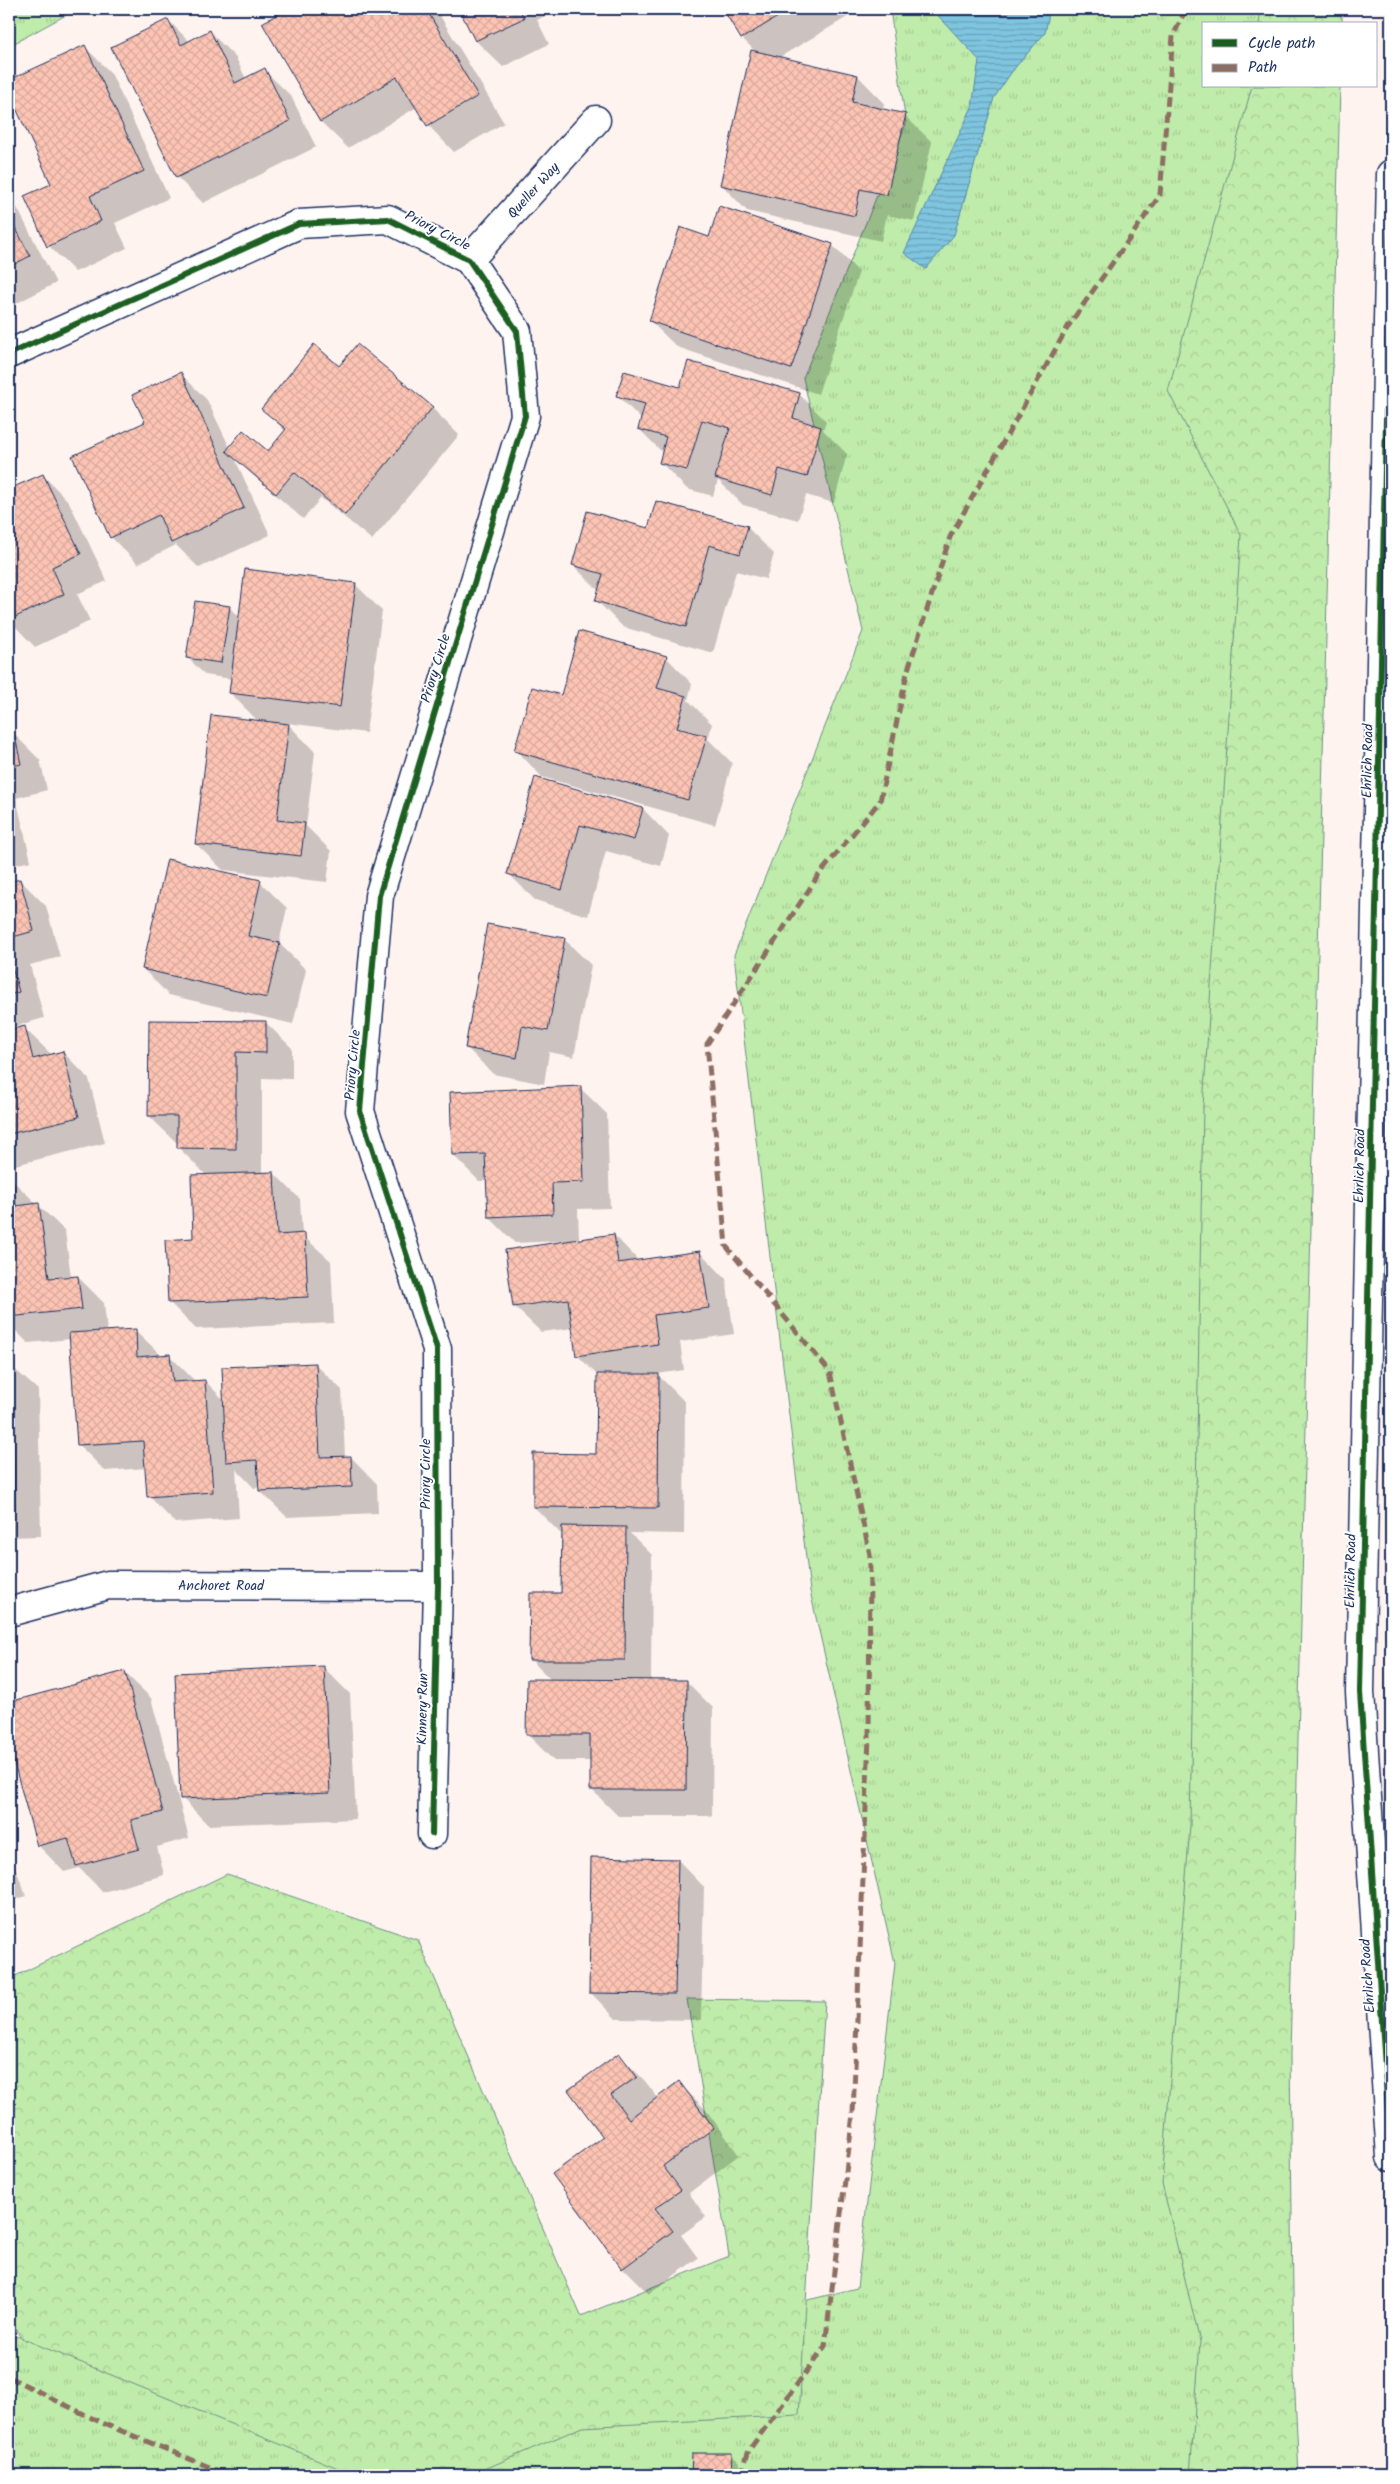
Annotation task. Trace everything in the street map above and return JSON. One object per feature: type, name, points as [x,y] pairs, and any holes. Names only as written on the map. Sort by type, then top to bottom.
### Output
[{"type":"street","name":"Queller Way","points":[[469,260],[596,120]]},
{"type":"street","name":"Ehrlich Road","points":[[1391,174],[1385,829],[1360,1692],[1391,2157]]},
{"type":"street","name":"Priory Circle","points":[[9,354],[299,224],[388,219],[469,260],[517,331],[525,416],[379,896],[360,1111],[436,1349],[438,1586]]},
{"type":"street","name":"Anchoret Road","points":[[9,1612],[108,1585],[438,1586]]},
{"type":"street","name":"Kinnery Run","points":[[432,1834],[438,1586]]},
{"type":"green space","points":[[9,9],[77,9],[9,46]]},
{"type":"green space","points":[[890,9],[1306,9],[1306,22],[1202,22],[1202,88],[1304,88],[1238,2475],[9,2475],[9,2336],[488,2378],[857,2288],[895,1963],[810,1591],[734,955],[863,631],[803,378],[906,124]]},
{"type":"green space","points":[[1261,9],[1342,9],[1342,22],[1259,22]]},
{"type":"green space","points":[[1251,88],[1340,88],[1290,2055],[1294,2375],[1299,2475],[1190,2475],[1200,2342],[1162,2183],[1190,1826],[1203,1106],[1241,535],[1168,391]]},
{"type":"green space","points":[[227,1874],[418,1940],[581,2316],[729,2256],[687,1999],[825,2001],[799,2415],[582,2427],[471,2475],[355,2475],[21,2338],[9,2314],[9,1979]]},
{"type":"water","points":[[932,9],[1050,9],[1045,33],[1013,70],[994,98],[954,235],[926,269],[904,253],[972,107],[979,60]]},
{"type":"building","points":[[287,9],[426,9],[478,96],[427,126],[397,77],[320,122],[262,23]]},
{"type":"building","points":[[459,9],[519,9],[524,18],[475,41]]},
{"type":"building","points":[[723,9],[791,9],[741,39]]},
{"type":"building","points":[[168,19],[181,45],[210,30],[235,83],[265,68],[290,121],[176,178],[111,47]]},
{"type":"building","points":[[85,45],[144,171],[90,196],[101,221],[47,247],[24,196],[51,184],[9,93],[9,80]]},
{"type":"building","points":[[751,50],[858,75],[852,102],[906,114],[887,195],[860,189],[855,216],[720,185]]},
{"type":"building","points":[[719,206],[833,244],[791,369],[649,321],[680,227],[709,237]]},
{"type":"building","points":[[9,215],[30,256],[9,267]]},
{"type":"building","points":[[314,344],[339,366],[357,344],[433,407],[345,515],[294,472],[276,494],[226,451],[243,430],[268,451],[286,429],[261,409]]},
{"type":"building","points":[[688,361],[800,393],[793,418],[821,427],[807,477],[779,469],[772,495],[715,478],[730,428],[702,420],[687,470],[659,463],[666,437],[638,429],[645,404],[616,396],[624,371],[680,387]]},
{"type":"building","points":[[181,372],[244,508],[171,543],[159,515],[110,538],[72,456],[145,422],[132,395]]},
{"type":"building","points":[[43,474],[81,554],[52,567],[64,594],[9,620],[9,489]]},
{"type":"building","points":[[656,501],[748,526],[740,554],[709,545],[686,627],[595,601],[603,574],[572,565],[587,511],[648,528]]},
{"type":"building","points":[[245,569],[356,583],[340,707],[229,693]]},
{"type":"building","points":[[195,601],[230,606],[221,663],[186,658]]},
{"type":"building","points":[[579,631],[667,656],[657,688],[686,696],[677,728],[707,736],[688,800],[514,751],[532,687],[561,695]]},
{"type":"building","points":[[211,715],[289,724],[277,820],[305,823],[301,856],[195,844]]},
{"type":"building","points":[[14,732],[21,764],[9,767],[9,734]]},
{"type":"building","points":[[535,777],[643,808],[634,840],[580,825],[562,890],[507,874]]},
{"type":"building","points":[[167,859],[261,880],[248,936],[280,943],[267,998],[142,969]]},
{"type":"building","points":[[20,879],[34,931],[9,938],[9,882]]},
{"type":"building","points":[[487,924],[565,938],[548,1031],[522,1026],[517,1058],[465,1048]]},
{"type":"building","points":[[9,955],[19,992],[9,995]]},
{"type":"building","points":[[149,1020],[266,1021],[266,1053],[236,1052],[236,1149],[177,1148],[177,1116],[148,1116]]},
{"type":"building","points":[[25,1026],[33,1059],[63,1051],[79,1117],[9,1134],[9,1030]]},
{"type":"building","points":[[581,1086],[584,1182],[552,1183],[553,1214],[488,1217],[485,1154],[452,1155],[450,1092]]},
{"type":"building","points":[[274,1172],[277,1235],[305,1233],[308,1297],[168,1303],[165,1240],[193,1238],[191,1175]]},
{"type":"building","points":[[9,1179],[13,1179],[16,1206],[39,1203],[49,1278],[78,1276],[82,1309],[9,1317]]},
{"type":"building","points":[[614,1234],[618,1263],[700,1251],[709,1308],[654,1315],[658,1344],[576,1356],[568,1299],[513,1307],[505,1250]]},
{"type":"building","points":[[136,1329],[137,1357],[170,1354],[173,1382],[205,1380],[213,1492],[147,1497],[143,1441],[77,1445],[69,1333]]},
{"type":"building","points":[[9,1363],[12,1363],[15,1510],[9,1510]]},
{"type":"building","points":[[316,1363],[320,1457],[351,1456],[352,1487],[259,1491],[257,1460],[226,1462],[222,1367]]},
{"type":"building","points":[[597,1374],[659,1374],[658,1508],[533,1507],[533,1453],[596,1454]]},
{"type":"building","points":[[562,1526],[626,1527],[625,1660],[529,1660],[530,1593],[561,1593]]},
{"type":"building","points":[[324,1666],[330,1793],[180,1799],[175,1673]]},
{"type":"building","points":[[125,1671],[163,1812],[131,1820],[139,1849],[76,1866],[68,1838],[37,1846],[9,1745],[9,1702]]},
{"type":"building","points":[[527,1679],[687,1680],[686,1790],[590,1790],[590,1735],[526,1735]]},
{"type":"building","points":[[591,1857],[678,1859],[675,1994],[589,1993]]},
{"type":"building","points":[[619,2053],[637,2077],[611,2095],[629,2119],[679,2081],[714,2128],[663,2166],[681,2190],[655,2208],[673,2231],[622,2269],[552,2174],[603,2137],[568,2090]]},
{"type":"building","points":[[692,2453],[732,2453],[731,2475],[691,2475]]},
{"type":"marked path","points":[[741,2475],[749,2450],[825,2346],[853,2114],[869,1737],[870,1555],[830,1372],[726,1246],[707,1044],[818,876],[880,801],[907,673],[950,537],[1069,325],[1160,195],[1173,36],[1186,9]]},
{"type":"marked path","points":[[9,2377],[102,2423],[229,2475]]},
{"type":"cycle path","points":[[1391,174],[1360,1692],[1391,2157]]},
{"type":"cycle path","points":[[9,354],[299,224],[388,219],[469,260],[517,331],[525,416],[379,896],[360,1111],[437,1349],[438,1586],[432,1834]]}]
